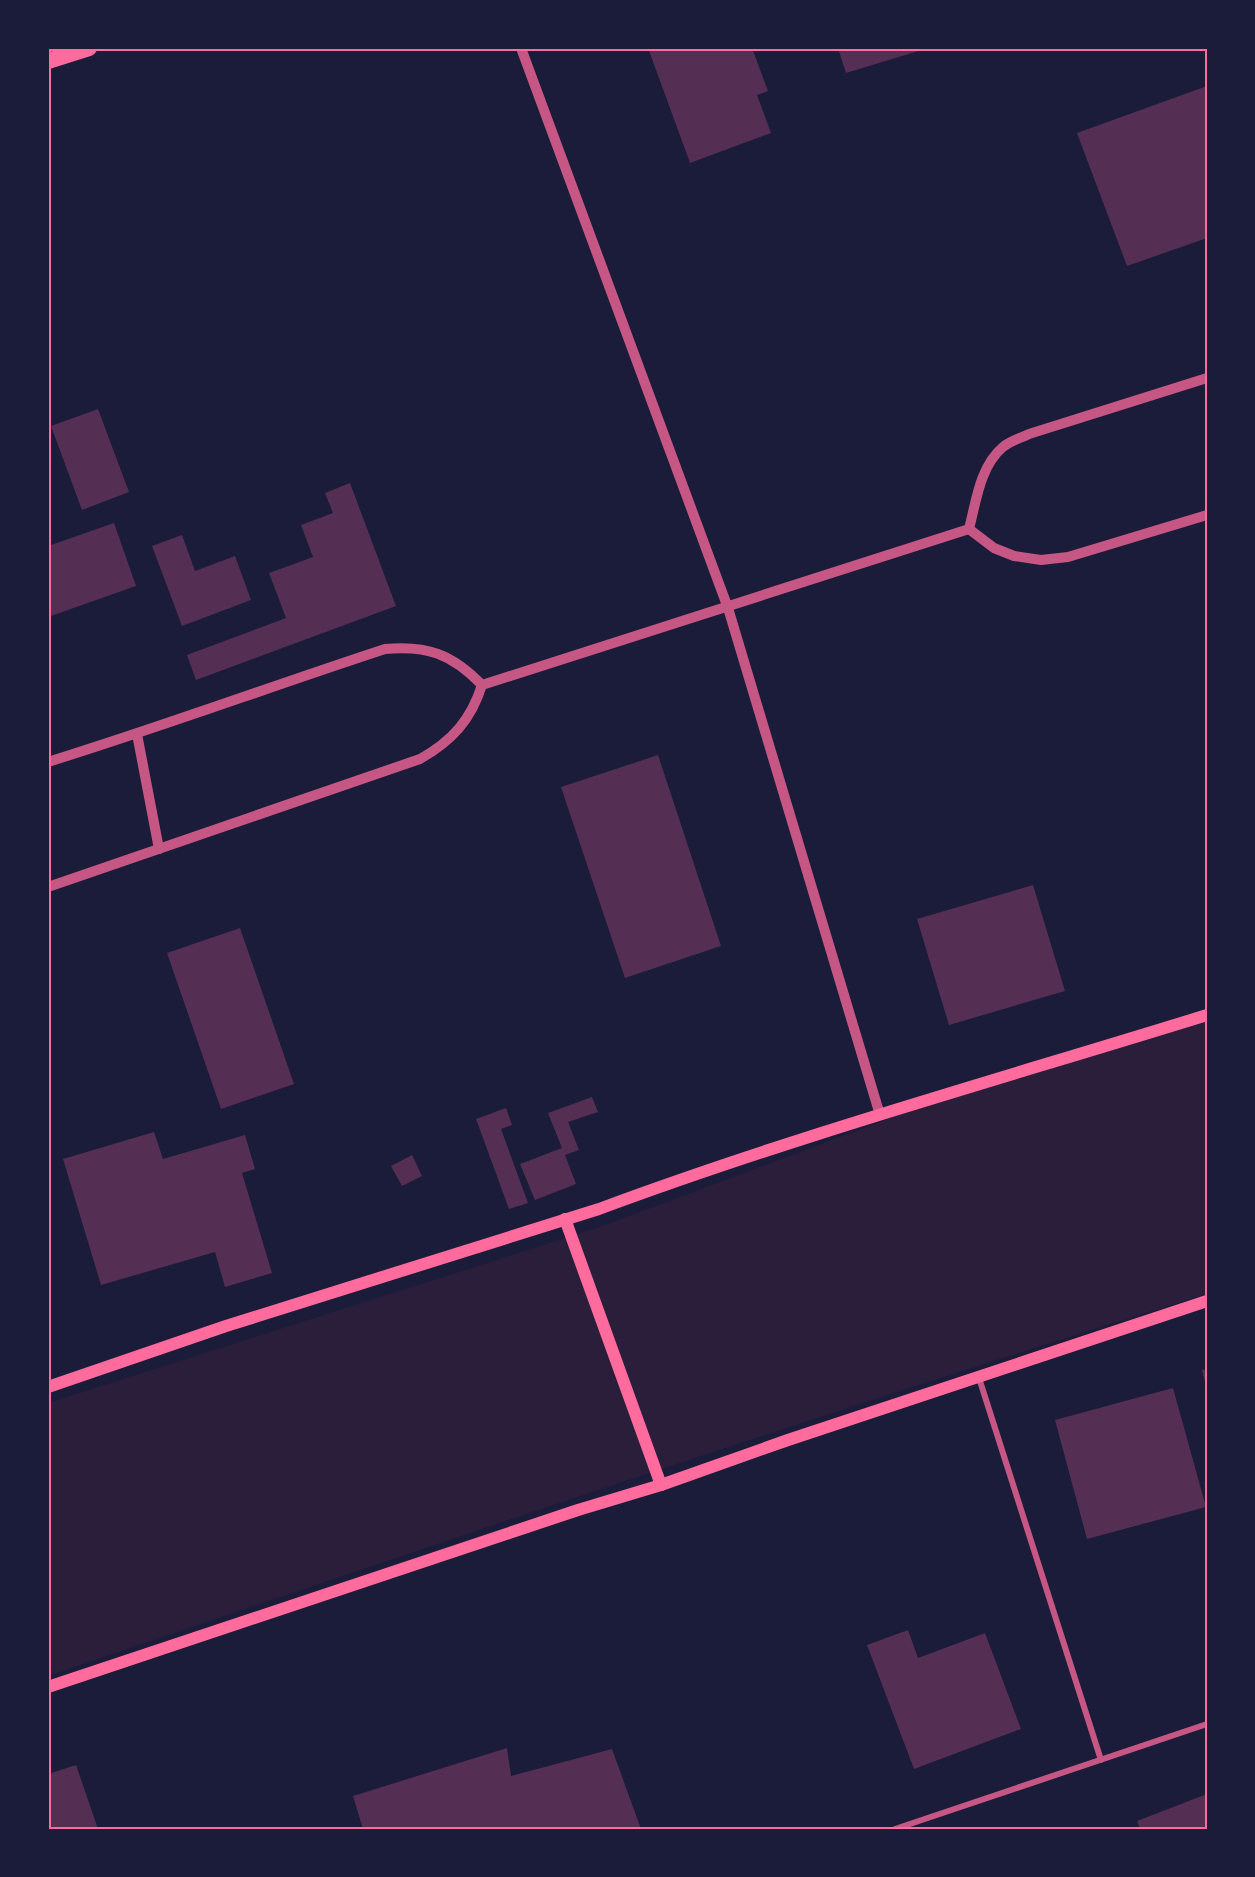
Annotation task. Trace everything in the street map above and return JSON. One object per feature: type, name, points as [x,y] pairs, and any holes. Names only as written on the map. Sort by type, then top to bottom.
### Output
[{"type":"highway","points":[[48,61],[89,48]]},
{"type":"main road","points":[[48,1387],[226,1326],[599,1209],[880,1115],[1207,1015]]},
{"type":"main road","points":[[565,1219],[661,1485]]},
{"type":"main road","points":[[48,1687],[567,1513],[661,1485],[788,1440],[1207,1300]]},
{"type":"street","points":[[521,48],[728,608],[880,1115]]},
{"type":"street","points":[[969,529],[981,483],[989,466],[1004,446],[1029,435],[1207,378]]},
{"type":"street","points":[[969,529],[994,548],[1014,556],[1041,560],[1068,557],[1207,514]]},
{"type":"street","points":[[482,685],[969,529]]},
{"type":"street","points":[[48,762],[385,649],[407,647],[428,650],[467,669],[482,685]]},
{"type":"street","points":[[48,887],[420,759],[446,743],[466,721],[476,704],[482,685]]},
{"type":"street","points":[[137,734],[159,849]]},
{"type":"street","points":[[978,1378],[1101,1760]]},
{"type":"street","points":[[896,1829],[1207,1724]]},
{"type":"shaded area","points":[[1207,1013],[1207,1294],[771,1433],[48,1676],[48,1403],[597,1228],[893,1117]]},
{"type":"building","points":[[648,48],[752,48],[768,91],[757,95],[771,133],[690,163]]},
{"type":"building","points":[[838,48],[925,48],[925,49],[846,73]]},
{"type":"building","points":[[1207,86],[1207,238],[1127,266],[1077,133]]},
{"type":"building","points":[[98,409],[129,492],[82,510],[51,426]]},
{"type":"building","points":[[350,483],[396,606],[196,680],[187,655],[286,618],[269,573],[313,557],[301,525],[333,513],[325,493]]},
{"type":"building","points":[[114,523],[136,586],[48,617],[48,546]]},
{"type":"building","points":[[182,535],[195,571],[235,556],[251,600],[182,626],[152,546]]},
{"type":"building","points":[[658,755],[721,946],[625,978],[561,787]]},
{"type":"building","points":[[1033,885],[1065,991],[949,1025],[917,919]]},
{"type":"building","points":[[240,928],[294,1084],[221,1109],[167,953]]},
{"type":"building","points":[[592,1097],[598,1112],[568,1122],[579,1150],[565,1155],[576,1184],[535,1200],[520,1164],[562,1148],[548,1113]]},
{"type":"building","points":[[506,1108],[512,1125],[501,1129],[528,1203],[509,1209],[476,1119]]},
{"type":"building","points":[[154,1132],[163,1159],[245,1135],[255,1169],[242,1173],[272,1273],[225,1287],[215,1252],[101,1285],[63,1159]]},
{"type":"building","points":[[412,1155],[422,1176],[402,1186],[391,1166]]},
{"type":"building","points":[[1207,1369],[1207,1386],[1206,1386],[1202,1370]]},
{"type":"building","points":[[1173,1388],[1206,1507],[1087,1539],[1055,1420]]},
{"type":"building","points":[[908,1630],[918,1658],[985,1633],[1021,1729],[914,1769],[867,1645]]},
{"type":"building","points":[[507,1748],[511,1776],[612,1749],[641,1829],[363,1829],[353,1796]]},
{"type":"building","points":[[76,1765],[98,1829],[48,1829],[48,1774]]},
{"type":"building","points":[[1207,1794],[1207,1829],[1140,1829],[1137,1821]]}]
